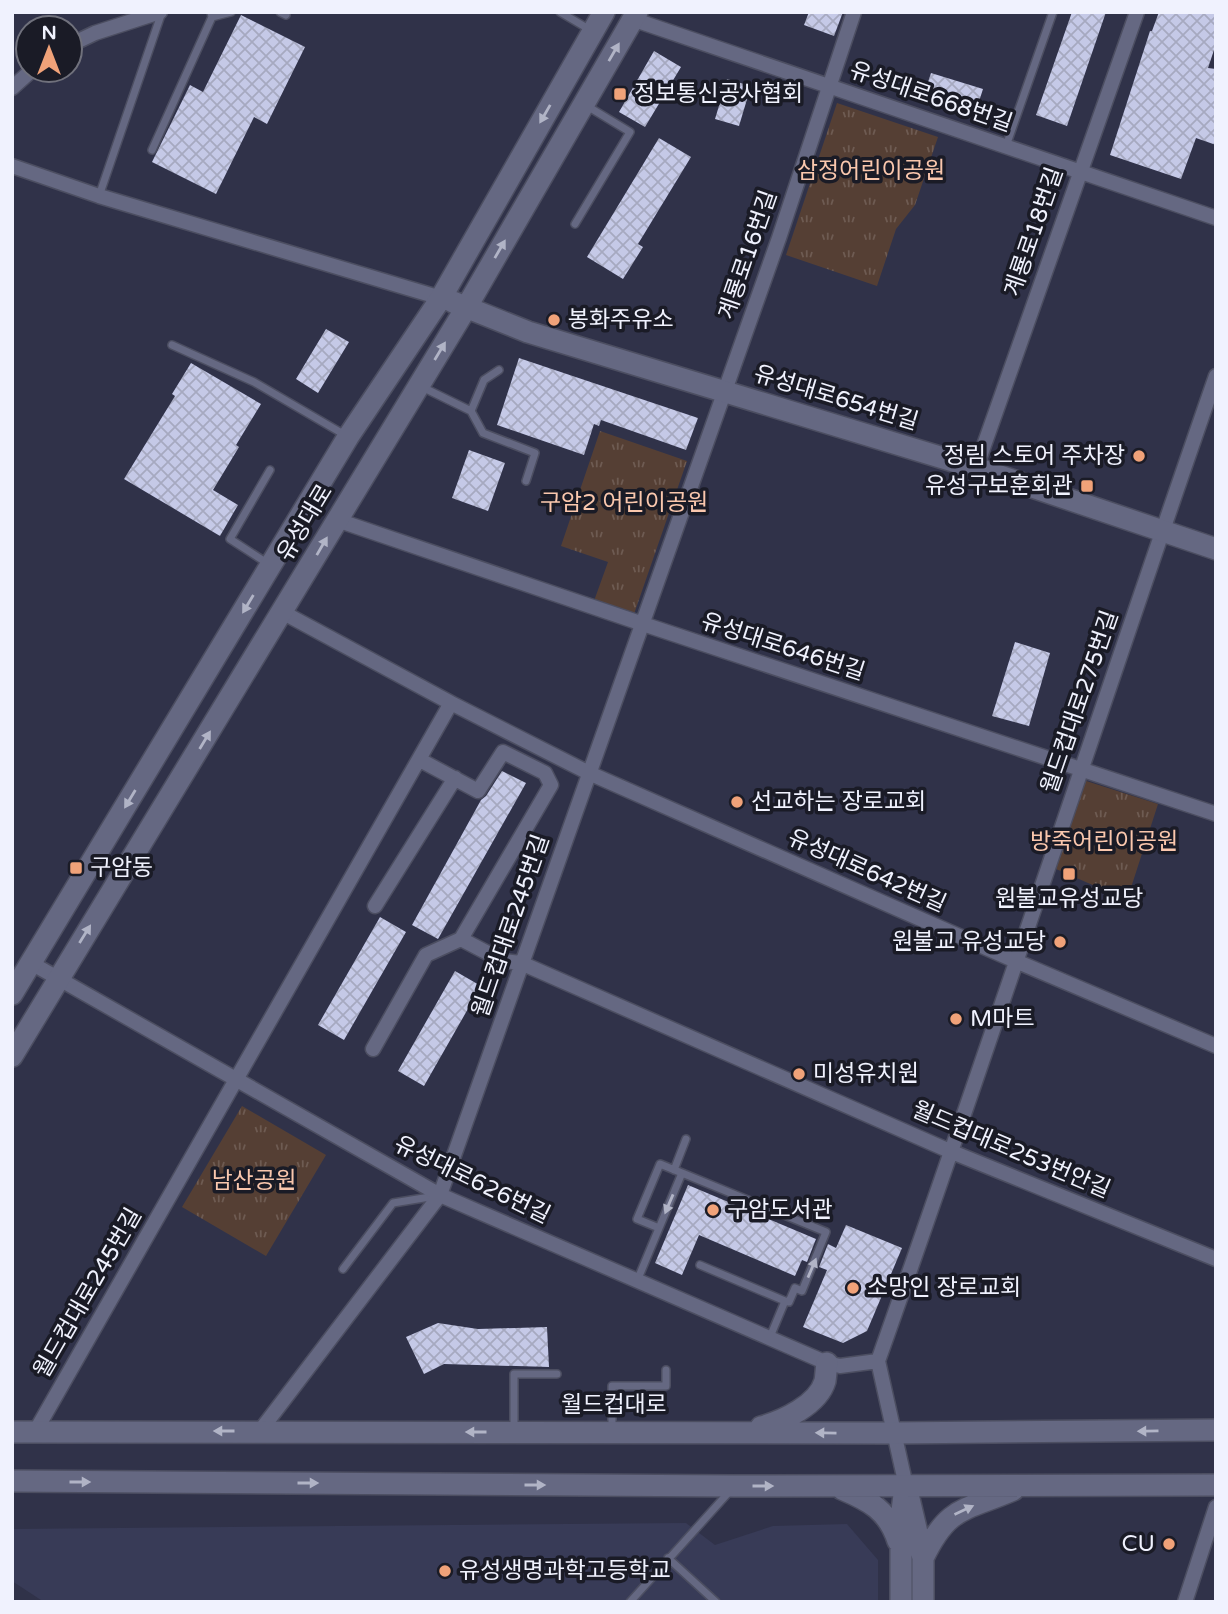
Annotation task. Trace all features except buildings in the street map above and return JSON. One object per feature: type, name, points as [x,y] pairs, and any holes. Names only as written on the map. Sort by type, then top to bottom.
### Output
[{"type":"street","points":[[84,38],[161,12]]},
{"type":"street","name":"유성대로","points":[[12,994],[348,437],[441,298],[604,12]]},
{"type":"street","name":"계룡로16번길","points":[[725,393],[854,12]]},
{"type":"street","name":"계룡로18번길","points":[[976,468],[1138,12]]},
{"type":"street","name":"유성대로","points":[[12,1055],[466,308],[635,16]]},
{"type":"street","name":"유성대로668번길","points":[[635,16],[829,86],[1216,218]]},
{"type":"street","points":[[12,166],[99,196],[441,298]]},
{"type":"street","name":"유성대로654번길","points":[[441,298],[528,332],[976,468],[1216,549]]},
{"type":"street","name":"월드컵대로275번길","points":[[878,1361],[1018,962],[1080,769],[1216,376]]},
{"type":"street","name":"월드컵대로245번길","points":[[260,1431],[440,1195],[725,393]]},
{"type":"street","name":"유성대로646번길","points":[[337,520],[1216,814]]},
{"type":"street","name":"유성대로642번길","points":[[282,612],[589,773],[1216,1046]]},
{"type":"street","name":"월드컵대로245번길","points":[[35,1432],[452,703]]},
{"type":"street","points":[[373,1049],[426,955],[461,939],[551,785],[545,773],[503,752],[478,791],[420,760]]},
{"type":"street","points":[[375,906],[455,778]]},
{"type":"street","name":"월드컵대로253번안길","points":[[461,939],[503,961],[522,963],[952,1152],[1216,1259]]},
{"type":"street","name":"유성대로626번길","points":[[31,962],[440,1195],[827,1363],[839,1366],[878,1361]]},
{"type":"street","points":[[878,1361],[923,1558],[923,1602]]},
{"type":"street","points":[[743,1432],[781,1421],[810,1402],[825,1382],[827,1363]]},
{"type":"street","name":"월드컵대로","points":[[12,1432],[894,1433],[1216,1430]]},
{"type":"street","points":[[12,1482],[734,1486],[1216,1485]]},
{"type":"street","points":[[923,1558],[933,1536],[945,1521],[962,1509],[1024,1485]]},
{"type":"street","points":[[834,1486],[865,1499],[885,1514],[895,1531],[901,1553]]},
{"type":"street","points":[[901,1602],[901,1519],[906,1486]]},
{"type":"street","points":[[1185,1602],[1216,1507]]},
{"type":"lane","points":[[99,196],[161,12]]},
{"type":"lane","points":[[152,149],[211,15],[231,12]]},
{"type":"lane","points":[[559,12],[592,31]]},
{"type":"lane","points":[[1006,146],[1053,12]]},
{"type":"lane","points":[[575,224],[630,132],[583,104]]},
{"type":"lane","points":[[172,345],[254,382],[348,437]]},
{"type":"lane","points":[[471,411],[484,380],[499,370]]},
{"type":"lane","points":[[419,386],[471,411],[483,433],[535,453],[526,481]]},
{"type":"lane","points":[[270,470],[230,539],[271,566]]},
{"type":"lane","points":[[674,1170],[686,1139]]},
{"type":"lane","points":[[659,1228],[637,1219],[660,1164],[826,1232],[802,1291],[795,1288],[789,1303],[700,1265]]},
{"type":"lane","points":[[637,1281],[682,1173]]},
{"type":"lane","points":[[343,1269],[393,1203],[440,1195]]},
{"type":"lane","points":[[769,1337],[785,1301]]},
{"type":"lane","points":[[612,1432],[612,1386],[666,1386],[666,1370]]},
{"type":"lane","points":[[514,1432],[514,1374],[557,1374]]},
{"type":"lane","points":[[630,1602],[734,1486]]},
{"type":"lane","points":[[668,1558],[716,1602]]},
{"type":"shaded area","name":"유성생명과학고등학교","points":[[686,1523],[715,1545],[773,1526],[847,1524],[878,1560],[878,1602],[44,1602],[12,1581],[12,1529]]},
{"type":"green space","name":"삼정어린이공원","points":[[837,103],[938,137],[915,205],[896,229],[877,286],[786,255]]},
{"type":"green space","name":"구암2 어린이공원","points":[[600,431],[687,461],[634,614],[594,601],[608,562],[561,546]]},
{"type":"green space","name":"방죽어린이공원","points":[[1080,779],[1158,804],[1127,900],[1056,869]]},
{"type":"green space","name":"남산공원","points":[[242,1106],[326,1155],[266,1256],[182,1207]]},
{"type":"place","name":"정보통신공사협회","points":[[620,94]]},
{"type":"place","name":"봉화주유소","points":[[554,320]]},
{"type":"place","name":"정림 스토어 주차장","points":[[1139,456]]},
{"type":"place","name":"유성구보훈회관","points":[[1087,486]]},
{"type":"place","name":"선교하는 장로교회","points":[[737,802]]},
{"type":"place","name":"구암동","points":[[76,868]]},
{"type":"place","name":"원불교유성교당","points":[[1069,874]]},
{"type":"place","name":"원불교 유성교당","points":[[1060,942]]},
{"type":"place","name":"M마트","points":[[956,1019]]},
{"type":"place","name":"미성유치원","points":[[799,1074]]},
{"type":"place","name":"구암도서관","points":[[713,1210]]},
{"type":"place","name":"소망인 장로교회","points":[[853,1288]]},
{"type":"place","name":"CU","points":[[1169,1544]]},
{"type":"place","name":"유성생명과학고등학교","points":[[445,1571]]}]
